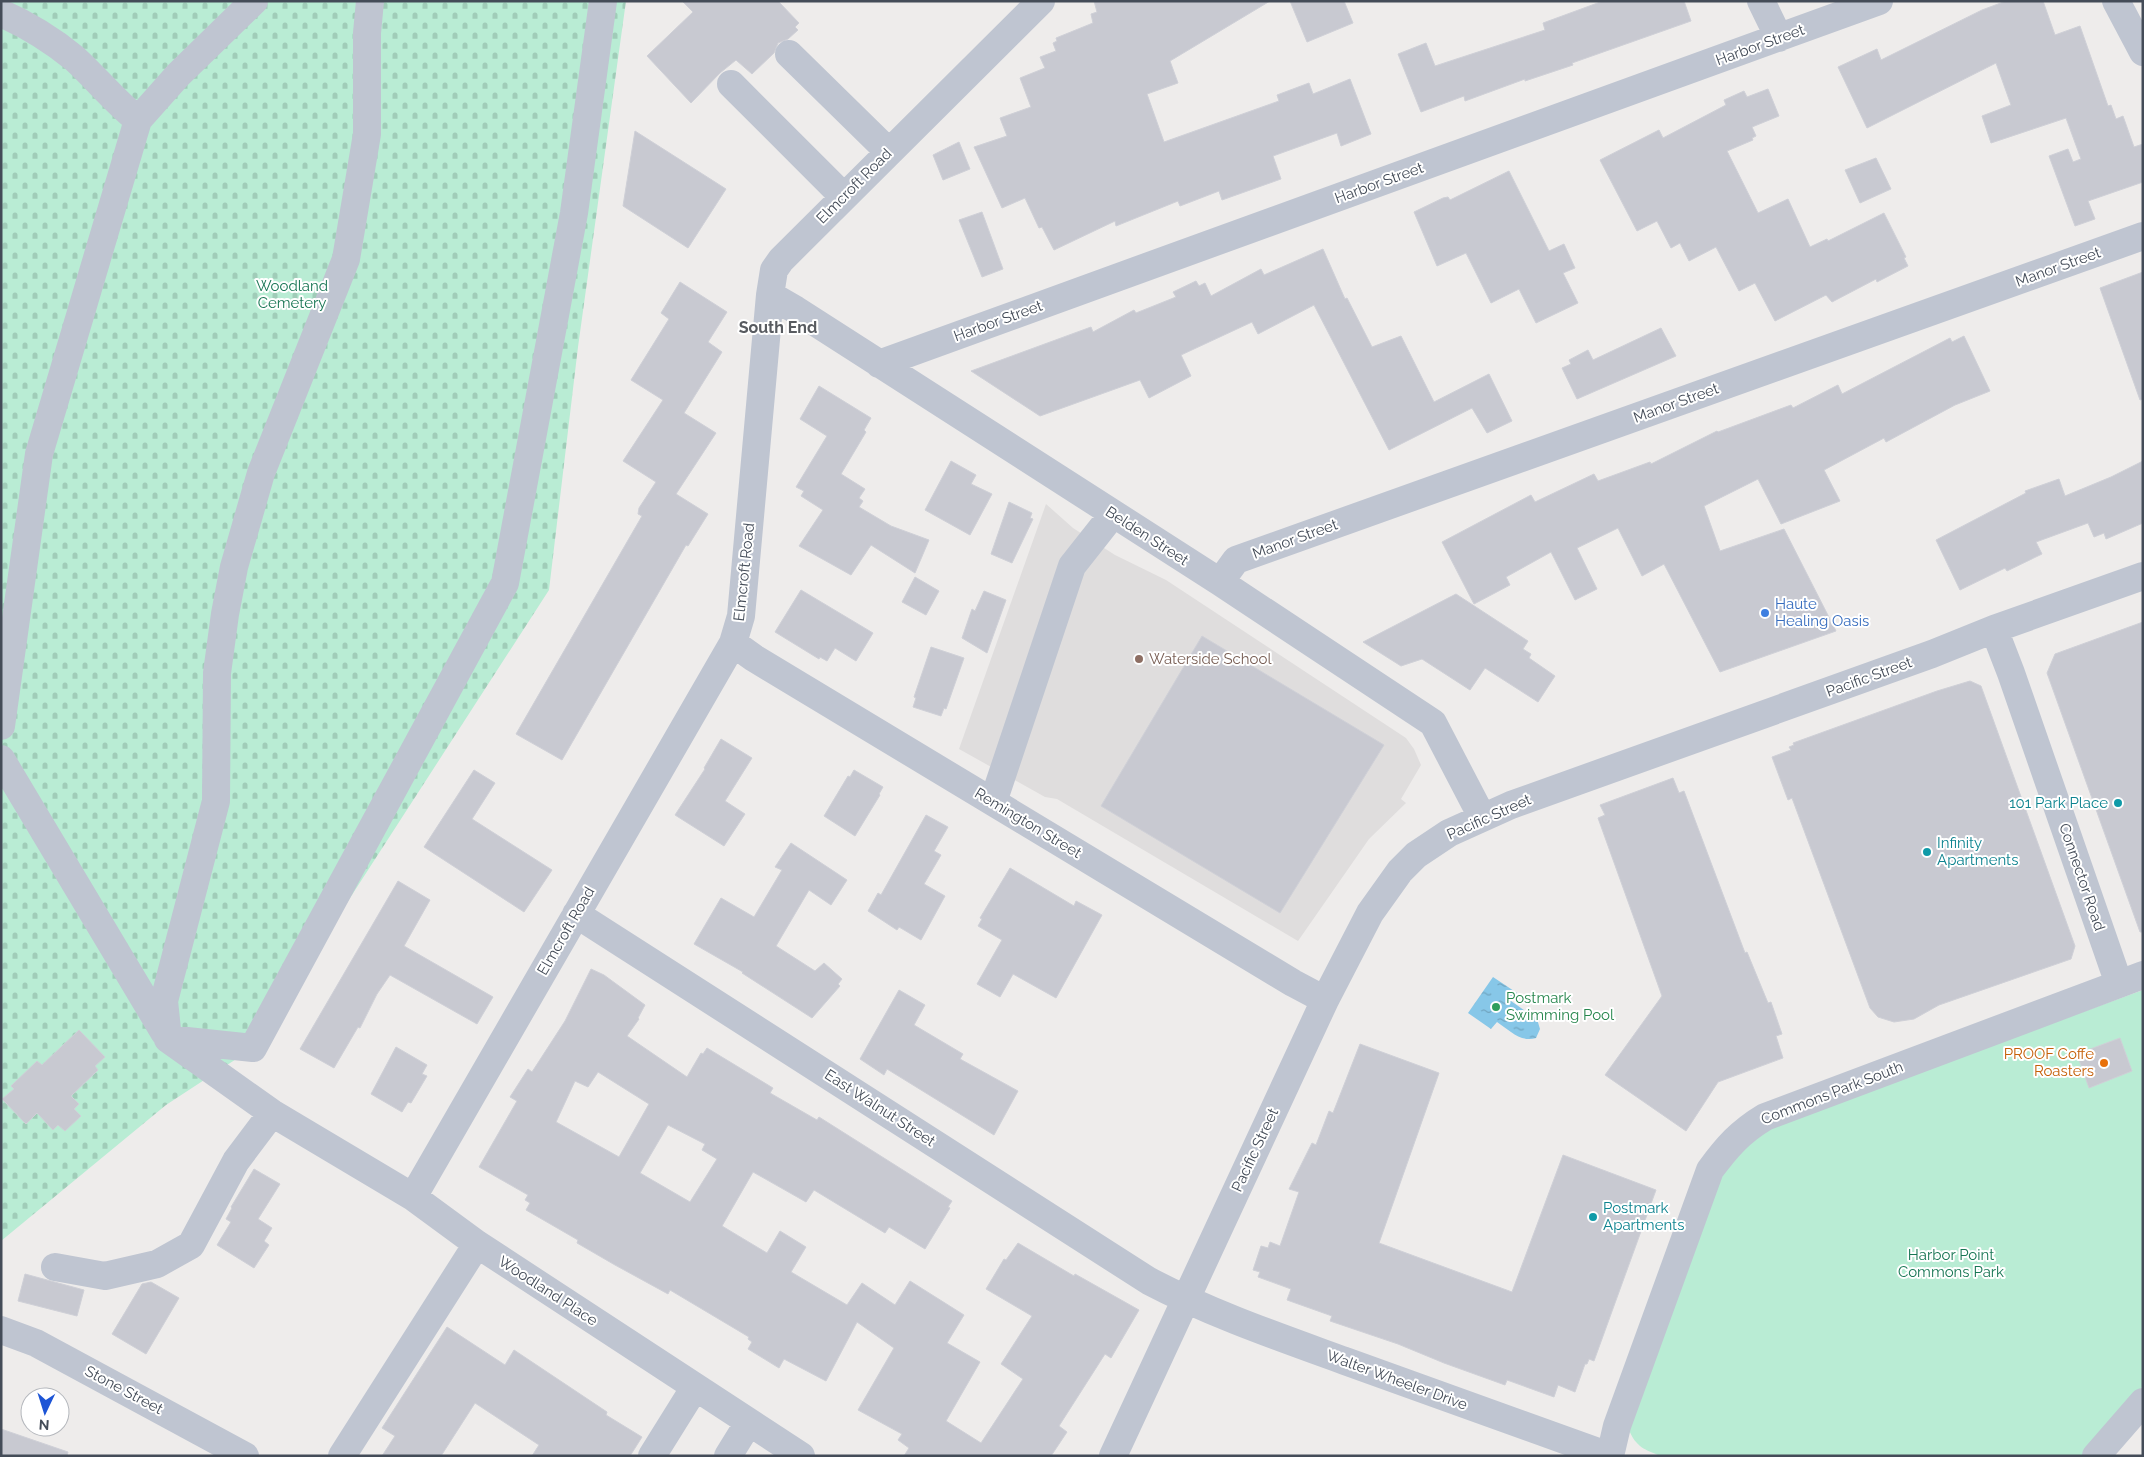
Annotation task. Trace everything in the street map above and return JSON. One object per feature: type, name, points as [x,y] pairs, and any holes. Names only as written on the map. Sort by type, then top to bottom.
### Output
[{"type":"street","points":[[1,726],[39,454],[138,120],[178,75],[254,1]]},
{"type":"street","points":[[168,1039],[164,1001],[216,801],[217,673],[234,567],[261,473],[346,259],[367,134],[367,33],[370,1]]},
{"type":"street","points":[[168,1039],[253,1048],[505,583],[574,213],[603,1]]},
{"type":"street","name":"Elmcroft Road","points":[[413,1197],[733,643],[741,616],[770,295],[774,270],[781,260],[1041,1]]},
{"type":"street","points":[[1761,1],[1779,38]]},
{"type":"street","name":"Harbor Street","points":[[879,364],[1880,1]]},
{"type":"street","points":[[2116,1],[2143,52]]},
{"type":"street","points":[[1,13],[48,38],[75,59],[138,120]]},
{"type":"street","points":[[789,54],[889,152]]},
{"type":"street","points":[[731,84],[844,197]]},
{"type":"street","name":"Manor Street","points":[[1220,582],[1236,560],[2143,236]]},
{"type":"street","name":"Belden Street","points":[[770,295],[1220,582],[1433,723],[1482,817]]},
{"type":"street","points":[[993,802],[1072,566],[1113,514]]},
{"type":"street","name":"Pacific Street","points":[[1113,1456],[1326,1000],[1370,914],[1400,871],[1416,855],[1449,833],[1482,817],[1553,789],[1932,654],[1994,629],[2143,576]]},
{"type":"street","name":"Connector Road","points":[[1994,629],[2131,979]]},
{"type":"street","name":"Remington Street","points":[[733,643],[754,658],[1293,983],[1326,1000]]},
{"type":"street","points":[[1,758],[168,1039]]},
{"type":"street","name":"East Walnut Street","points":[[576,914],[1141,1275],[1186,1300]]},
{"type":"street","name":"Commons Park South","points":[[1610,1456],[1617,1426],[1710,1170],[1729,1144],[1765,1116],[2131,979]]},
{"type":"street","name":"Woodland Place","points":[[168,1039],[272,1113],[413,1197],[476,1244],[801,1456]]},
{"type":"street","points":[[55,1267],[105,1276],[157,1264],[191,1245],[236,1161],[272,1113]]},
{"type":"street","points":[[342,1456],[476,1244]]},
{"type":"street","name":"Walter Wheeler Drive","points":[[1186,1300],[1220,1315],[1320,1352],[1610,1456]]},
{"type":"street","name":"Stone Street","points":[[1,1330],[36,1343],[245,1456]]},
{"type":"street","points":[[652,1456],[695,1387]]},
{"type":"street","points":[[2096,1456],[2143,1402]]},
{"type":"street","points":[[728,1456],[749,1422]]},
{"type":"shaded area","name":"Waterside School","points":[[1046,504],[1073,528],[1115,555],[1166,580],[1406,738],[1414,749],[1421,765],[1401,799],[1406,803],[1369,839],[1298,941],[1057,799],[1045,797],[959,749]]},
{"type":"green space","name":"Woodland Cemetery","points":[[1,1],[626,1],[578,347],[549,590],[253,1048],[166,1105],[1,1241]]},
{"type":"green space","name":"Harbor Point Commons Park","points":[[2143,990],[2143,1386],[2082,1456],[1661,1456],[1646,1450],[1638,1444],[1629,1430],[1718,1183],[1745,1144],[1773,1125]]},
{"type":"water","name":"Postmark Swimming Pool","points":[[1493,977],[1517,993],[1511,1001],[1537,1019],[1540,1029],[1536,1038],[1525,1039],[1520,1037],[1497,1022],[1491,1029],[1468,1013]]},
{"type":"building","points":[[682,1],[778,1],[799,23],[795,27],[798,30],[788,39],[778,43],[774,53],[752,74],[736,60],[720,73],[691,103],[647,56],[693,12]]},
{"type":"building","points":[[1094,1],[1270,1],[1170,61],[1178,83],[1147,94],[1164,142],[1279,101],[1277,95],[1309,83],[1313,94],[1350,79],[1371,134],[1341,146],[1337,133],[1273,156],[1281,179],[1222,200],[1219,191],[1180,206],[1178,201],[1116,226],[1115,221],[1054,250],[1042,227],[1039,228],[1025,198],[1002,208],[974,147],[1007,136],[1000,118],[1031,107],[1020,78],[1045,68],[1040,57],[1056,51],[1053,43],[1057,41],[1056,38],[1093,23],[1091,14],[1097,12]]},
{"type":"building","points":[[1290,1],[1344,1],[1353,23],[1307,42]]},
{"type":"building","points":[[1603,1],[1684,1],[1691,21],[1572,63],[1573,65],[1525,81],[1525,79],[1465,101],[1464,96],[1421,112],[1398,54],[1426,43],[1435,66],[1545,30],[1543,23]]},
{"type":"building","points":[[2006,1],[2043,1],[2055,35],[2080,26],[2108,106],[2111,105],[2116,119],[2123,116],[2134,147],[2143,144],[2143,182],[2088,201],[2095,219],[2075,226],[2049,156],[2068,149],[2073,162],[2081,159],[2066,118],[1991,143],[1982,116],[2011,105],[1996,63],[1867,128],[1838,67],[1877,49],[1881,60],[1982,10]]},
{"type":"building","points":[[1768,89],[1779,116],[1752,127],[1756,136],[1752,138],[1753,140],[1727,151],[1758,213],[1788,199],[1810,247],[1827,239],[1828,241],[1884,213],[1906,257],[1904,258],[1908,266],[1877,282],[1876,279],[1832,302],[1826,295],[1775,321],[1755,283],[1739,291],[1716,247],[1689,261],[1680,243],[1671,248],[1657,221],[1637,231],[1600,160],[1659,130],[1663,138],[1726,105],[1724,100],[1744,91],[1747,97]]},
{"type":"building","points":[[635,131],[726,189],[688,248],[623,206]]},
{"type":"building","points":[[959,142],[970,169],[943,180],[933,155]]},
{"type":"building","points":[[1876,158],[1891,189],[1860,203],[1845,170]]},
{"type":"building","points":[[1509,171],[1549,251],[1564,244],[1575,268],[1563,273],[1578,303],[1536,323],[1519,289],[1491,303],[1466,253],[1437,266],[1414,212],[1443,198],[1448,197],[1450,200]]},
{"type":"building","points":[[982,212],[1003,269],[982,277],[959,220]]},
{"type":"building","points":[[1323,249],[1345,299],[1347,298],[1372,347],[1401,336],[1434,402],[1489,374],[1512,421],[1487,433],[1472,408],[1389,450],[1314,305],[1258,334],[1252,322],[1181,355],[1191,376],[1149,398],[1140,380],[1040,416],[971,371],[1091,327],[1093,332],[1134,310],[1136,313],[1176,297],[1173,292],[1196,281],[1199,286],[1205,283],[1211,296],[1261,269],[1264,275]]},
{"type":"building","points":[[2143,272],[2143,399],[2140,400],[2100,288]]},
{"type":"building","points":[[680,282],[727,312],[708,342],[722,352],[684,413],[716,433],[676,494],[708,514],[688,546],[686,545],[562,760],[516,734],[642,516],[638,514],[639,508],[656,482],[623,461],[663,400],[631,380],[669,319],[661,313]]},
{"type":"building","points":[[1661,328],[1676,356],[1577,399],[1562,368],[1571,364],[1569,360],[1588,350],[1593,360]]},
{"type":"building","points":[[1964,336],[1990,391],[1955,405],[1886,442],[1884,438],[1824,470],[1840,501],[1781,524],[1758,479],[1704,506],[1720,551],[1784,529],[1836,631],[1720,672],[1664,564],[1642,576],[1618,528],[1577,548],[1597,589],[1575,600],[1551,552],[1506,577],[1510,585],[1474,604],[1442,542],[1531,495],[1535,502],[1594,474],[1598,481],[1650,462],[1651,464],[1717,431],[1791,405],[1793,408],[1838,385],[1842,394],[1950,338],[1952,342]]},
{"type":"building","points":[[819,386],[871,418],[864,430],[866,432],[841,474],[865,489],[859,498],[863,501],[859,507],[891,526],[929,540],[915,573],[871,545],[851,575],[799,546],[823,510],[801,496],[804,491],[796,487],[827,436],[800,419]]},
{"type":"building","points":[[951,461],[976,475],[971,484],[992,494],[970,535],[925,510]]},
{"type":"building","points":[[2143,461],[2143,523],[2106,539],[2104,533],[2094,537],[2088,523],[2036,542],[2042,554],[2007,571],[2005,568],[1960,590],[1936,540],[2026,493],[2025,491],[2059,479],[2065,496]]},
{"type":"building","points":[[1009,502],[1032,513],[1030,518],[1033,519],[1012,563],[991,554]]},
{"type":"building","points":[[915,577],[939,591],[926,615],[902,602]]},
{"type":"building","points":[[801,590],[873,633],[856,661],[835,648],[827,661],[820,657],[819,659],[775,632]]},
{"type":"building","points":[[984,591],[1006,600],[987,653],[962,638],[972,609],[975,611]]},
{"type":"building","points":[[1456,594],[1528,641],[1523,649],[1531,654],[1529,658],[1555,676],[1538,702],[1485,668],[1470,690],[1422,659],[1401,666],[1363,642]]},
{"type":"building","name":"101 Park Place","points":[[2143,622],[2143,932],[2140,932],[2047,673],[2055,654]]},
{"type":"building","points":[[1202,636],[1384,745],[1280,913],[1101,806]]},
{"type":"building","points":[[931,647],[964,658],[946,709],[944,708],[941,716],[913,707],[916,698],[914,697]]},
{"type":"building","name":"Infinity Apartments","points":[[1970,681],[1981,686],[2075,946],[2071,959],[1939,1005],[1914,1019],[1894,1022],[1878,1017],[1870,1008],[1792,798],[1788,800],[1772,757],[1791,750],[1789,747],[1794,745],[1793,743]]},
{"type":"building","points":[[721,739],[752,758],[725,801],[745,814],[724,846],[675,815],[705,769]]},
{"type":"building","points":[[474,770],[495,783],[472,819],[552,870],[524,912],[424,847]]},
{"type":"building","points":[[854,770],[883,787],[855,836],[824,816],[848,776],[850,777]]},
{"type":"building","points":[[1673,778],[1679,793],[1684,791],[1745,953],[1747,952],[1768,1003],[1771,1002],[1782,1034],[1776,1036],[1783,1058],[1718,1082],[1686,1131],[1605,1075],[1662,996],[1598,818],[1605,815],[1600,805]]},
{"type":"building","points":[[926,815],[948,827],[934,851],[941,855],[924,884],[945,896],[921,940],[899,927],[897,930],[868,911],[878,893],[881,895]]},
{"type":"building","points":[[791,843],[847,880],[831,905],[809,890],[776,946],[815,971],[824,963],[842,979],[838,984],[840,986],[812,1018],[743,972],[694,944],[721,898],[754,917],[782,870],[775,867]]},
{"type":"building","points":[[1010,868],[1074,906],[1076,901],[1102,915],[1056,998],[1013,974],[1000,997],[977,984],[1002,940],[978,926],[982,919],[980,918]]},
{"type":"building","points":[[398,881],[430,900],[404,946],[493,997],[477,1024],[390,975],[377,994],[360,1028],[358,1027],[334,1068],[300,1049]]},
{"type":"building","points":[[591,969],[604,975],[645,1005],[639,1019],[627,1036],[687,1077],[701,1053],[703,1054],[707,1048],[773,1088],[770,1093],[817,1120],[819,1117],[952,1201],[948,1207],[950,1208],[925,1249],[889,1227],[885,1233],[814,1190],[806,1202],[753,1172],[722,1226],[767,1253],[780,1231],[806,1247],[791,1272],[847,1305],[862,1283],[895,1305],[910,1281],[964,1315],[947,1343],[980,1362],[946,1421],[981,1443],[1023,1379],[1001,1364],[1032,1316],[986,1289],[1004,1259],[1006,1260],[1018,1243],[1074,1276],[1075,1274],[1139,1310],[1111,1358],[1105,1354],[1059,1426],[1067,1432],[1051,1456],[904,1456],[909,1448],[898,1440],[902,1434],[858,1410],[894,1348],[857,1322],[826,1381],[784,1359],[779,1368],[748,1349],[752,1342],[748,1339],[749,1337],[670,1290],[668,1294],[615,1265],[577,1243],[578,1240],[526,1210],[530,1203],[525,1200],[528,1195],[479,1167],[517,1101],[510,1097],[528,1069],[532,1072],[565,1021]],"holes":[[[598,1072],[649,1104],[619,1157],[556,1122],[575,1081],[588,1087]],[[668,1125],[705,1144],[702,1150],[717,1159],[690,1202],[640,1173]]]},
{"type":"building","points":[[899,990],[925,1005],[914,1025],[963,1054],[960,1059],[1018,1091],[994,1135],[887,1069],[884,1075],[860,1059]]},
{"type":"building","points":[[79,1030],[105,1057],[95,1066],[98,1070],[71,1096],[79,1104],[74,1109],[81,1116],[65,1131],[58,1125],[53,1130],[37,1113],[26,1124],[2,1099],[14,1089],[11,1086],[37,1061],[42,1065]]},
{"type":"building","name":"PROOF Coffe Roasters","points":[[2120,1038],[2132,1071],[2089,1088],[2077,1054]]},
{"type":"building","name":"Postmark Apartments","points":[[1360,1044],[1439,1073],[1379,1243],[1512,1292],[1563,1155],[1656,1190],[1594,1361],[1589,1359],[1587,1364],[1585,1364],[1575,1392],[1558,1385],[1554,1397],[1507,1380],[1505,1385],[1398,1344],[1330,1321],[1332,1316],[1287,1300],[1291,1289],[1258,1277],[1260,1272],[1253,1270],[1261,1246],[1268,1248],[1270,1242],[1280,1246],[1299,1192],[1289,1189],[1312,1143],[1316,1145],[1329,1111],[1333,1113]]},
{"type":"building","points":[[396,1047],[427,1065],[422,1074],[427,1076],[411,1103],[408,1102],[402,1112],[371,1094]]},
{"type":"building","points":[[254,1169],[280,1184],[258,1219],[272,1228],[264,1241],[269,1245],[254,1268],[217,1245],[231,1222],[226,1219],[231,1207]]},
{"type":"building","points":[[25,1274],[84,1290],[77,1316],[18,1301]]},
{"type":"building","points":[[151,1282],[179,1298],[146,1354],[112,1334],[142,1284]]},
{"type":"building","points":[[447,1327],[505,1365],[514,1350],[607,1412],[606,1415],[642,1437],[630,1456],[532,1456],[539,1445],[475,1403],[441,1456],[382,1456],[395,1436],[382,1428]]},
{"type":"building","points":[[1,1429],[68,1452],[67,1456],[1,1456]]},
{"type":"place","name":"Haute Healing Oasis","points":[[1765,613]]},
{"type":"place","name":"Waterside School","points":[[1139,659]]},
{"type":"place","name":"101 Park Place","points":[[2118,803]]},
{"type":"place","name":"Infinity Apartments","points":[[1927,852]]},
{"type":"place","name":"Postmark Swimming Pool","points":[[1496,1007]]},
{"type":"place","name":"PROOF Coffe Roasters","points":[[2104,1063]]},
{"type":"place","name":"Postmark Apartments","points":[[1593,1217]]},
{"type":"district","name":"South End","points":[[778,327]]}]
